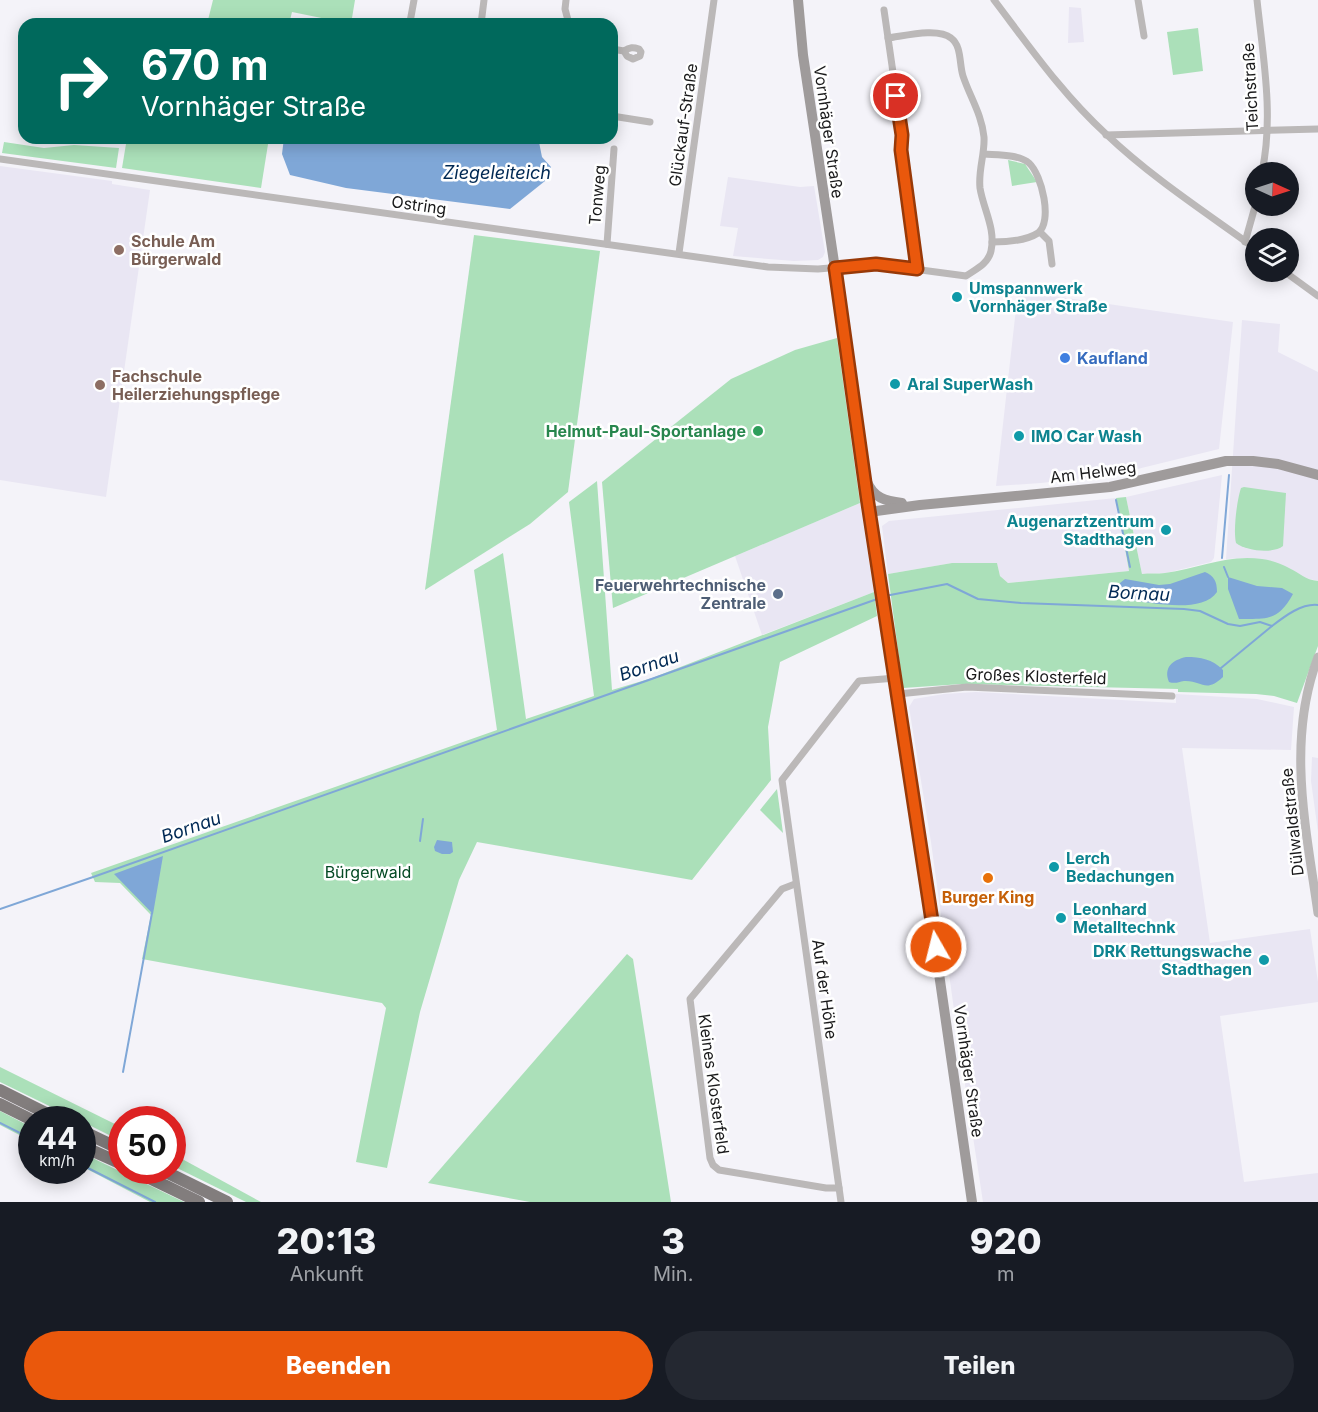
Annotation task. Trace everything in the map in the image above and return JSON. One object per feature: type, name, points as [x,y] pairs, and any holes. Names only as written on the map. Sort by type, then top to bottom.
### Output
[{"type":"highway","points":[[0,1090],[32,1106]]},
{"type":"highway","points":[[0,1104],[18,1113]]},
{"type":"highway","points":[[186,1182],[227,1202]]},
{"type":"highway","points":[[162,1184],[199,1202]]},
{"type":"main road","name":"Vornhäger Straße","points":[[798,0],[803,55],[869,512],[896,678],[972,1202]]},
{"type":"main road","name":"Am Helweg","points":[[869,512],[1110,487],[1226,461],[1278,464],[1318,475]]},
{"type":"main road","points":[[864,476],[870,490],[884,500],[920,505]]},
{"type":"street","points":[[411,18],[414,0]]},
{"type":"street","points":[[482,18],[484,0]]},
{"type":"street","points":[[566,0],[567,18]]},
{"type":"street","name":"Glückauf-Straße","points":[[679,253],[714,0]]},
{"type":"street","points":[[994,0],[1058,83],[1106,135],[1140,164],[1245,242]]},
{"type":"street","points":[[1138,0],[1144,36]]},
{"type":"street","name":"Teichstraße","points":[[1257,0],[1265,78],[1267,130],[1263,162]]},
{"type":"street","points":[[884,10],[902,135],[901,150],[917,269]]},
{"type":"street","points":[[835,268],[876,264],[966,276],[982,266],[988,259],[992,242],[992,233],[980,188],[980,172],[984,154],[981,119],[963,76],[955,42],[942,33],[888,38]]},
{"type":"street","points":[[618,50],[624,51]]},
{"type":"street","points":[[618,117],[650,122]]},
{"type":"street","points":[[1106,135],[1318,129]]},
{"type":"street","name":"Tonweg","points":[[607,243],[614,149]]},
{"type":"street","points":[[984,154],[1024,160],[1030,164],[1037,174],[1044,200],[1045,215],[1040,231],[1030,237],[992,242]]},
{"type":"street","name":"Ostring","points":[[0,159],[773,267],[835,268]]},
{"type":"street","points":[[1040,231],[1049,241],[1052,264]]},
{"type":"street","points":[[1299,282],[1318,296]]},
{"type":"street","name":"Dülwaldstraße","points":[[1318,657],[1304,711],[1299,769],[1318,913]]},
{"type":"street","name":"Auf der Höhe","points":[[841,1202],[782,780],[859,681],[896,678]]},
{"type":"street","name":"Großes Klosterfeld","points":[[898,694],[968,687],[1172,696]]},
{"type":"street","name":"Kleines Klosterfeld","points":[[795,885],[782,889],[690,999],[689,1008],[710,1158],[718,1170],[826,1188],[839,1188]]},
{"type":"shaded area","points":[[1069,7],[1081,8],[1084,42],[1068,43]]},
{"type":"shaded area","points":[[0,166],[112,181],[112,184],[150,190],[106,497],[0,480]]},
{"type":"shaded area","points":[[728,177],[800,187],[814,186],[825,252],[823,257],[818,260],[794,261],[733,256],[738,228],[720,226]]},
{"type":"shaded area","points":[[1018,291],[1233,322],[1219,449],[1117,474],[996,486]]},
{"type":"shaded area","points":[[1242,320],[1280,324],[1278,352],[1318,372],[1318,581],[1301,577],[1291,569],[1246,558],[1226,559]]},
{"type":"shaded area","points":[[1222,475],[1214,558],[1211,562],[1166,573],[1142,574],[1126,497]]},
{"type":"shaded area","points":[[1116,498],[1129,571],[1008,583],[1000,576],[997,563],[952,563],[888,574],[882,526],[889,521]]},
{"type":"shaded area","points":[[860,503],[874,592],[762,635],[735,556]]},
{"type":"shaded area","points":[[976,692],[1176,703],[1176,694],[1257,699],[1294,707],[1291,750],[1182,748],[1210,943],[1310,929],[1318,982],[1318,1002],[1220,1016],[1244,1182],[1318,1173],[1318,1202],[983,1202],[909,707],[914,699]]},
{"type":"shaded area","points":[[1312,757],[1318,758],[1318,832],[1311,781]]},
{"type":"green space","points":[[213,0],[355,0],[352,18],[322,18],[292,12],[290,18],[208,18]]},
{"type":"green space","points":[[1198,28],[1203,71],[1173,75],[1167,32]]},
{"type":"green space","points":[[4,142],[44,148],[74,145],[119,148],[116,168],[2,153]]},
{"type":"green space","points":[[126,144],[268,144],[261,188],[122,168]]},
{"type":"green space","points":[[1008,160],[1025,164],[1037,182],[1012,186]]},
{"type":"green space","points":[[474,235],[600,251],[568,492],[530,524],[425,590]]},
{"type":"green space","name":"Helmut-Paul-Sportanlage","points":[[837,338],[860,503],[613,608],[602,482],[731,379],[795,350]]},
{"type":"green space","name":"Bürgerwald","points":[[597,481],[612,690],[652,678],[874,592],[877,616],[780,662],[768,727],[771,780],[692,880],[477,842],[459,880],[420,1012],[387,1168],[356,1162],[386,1008],[382,1003],[142,959],[151,915],[120,883],[95,882],[91,873],[497,730],[474,570],[503,553],[526,719],[594,696],[569,502]]},
{"type":"green space","points":[[1241,488],[1286,493],[1283,546],[1273,550],[1260,550],[1246,548],[1236,543],[1237,507]]},
{"type":"green space","points":[[1126,497],[1142,574],[1165,573],[1225,560],[1249,558],[1276,562],[1306,578],[1318,581],[1318,646],[1297,703],[1274,696],[1178,692],[1178,689],[962,684],[903,688],[888,574],[952,563],[997,563],[1000,576],[1008,583],[1129,571],[1116,498]]},
{"type":"green space","points":[[777,789],[783,833],[760,810]]},
{"type":"green space","points":[[627,954],[633,959],[671,1202],[530,1202],[428,1183]]},
{"type":"green space","points":[[0,1067],[79,1106],[49,1106],[0,1082]]},
{"type":"green space","points":[[0,1111],[18,1120],[18,1134],[0,1125]]},
{"type":"green space","points":[[96,1115],[108,1121],[108,1134],[96,1128]]},
{"type":"green space","points":[[96,1160],[108,1165],[108,1180],[96,1174]]},
{"type":"green space","points":[[186,1161],[261,1202],[246,1202],[186,1172]]},
{"type":"green space","points":[[116,1184],[147,1184],[184,1202],[150,1202]]},
{"type":"water","name":"Ziegeleiteich","points":[[283,144],[539,144],[542,157],[551,167],[545,181],[510,209],[346,188],[290,175],[282,154]]},
{"type":"water","points":[[1205,572],[1214,579],[1217,592],[1210,599],[1200,603],[1176,605],[1128,599],[1118,588],[1125,579],[1159,585],[1170,584]]},
{"type":"water","points":[[1228,577],[1257,586],[1282,588],[1293,594],[1288,603],[1271,617],[1239,619],[1228,589]]},
{"type":"water","points":[[1186,657],[1201,658],[1215,663],[1223,670],[1223,677],[1212,685],[1190,681],[1169,682],[1167,672],[1170,665]]},
{"type":"water","points":[[437,840],[452,842],[453,852],[442,854],[435,851]]},
{"type":"water","points":[[163,856],[153,914],[114,874]]},
{"type":"waterway","points":[[1222,558],[1229,475]]},
{"type":"waterway","points":[[1116,500],[1130,567]]},
{"type":"waterway","points":[[1224,567],[1228,577]]},
{"type":"waterway","name":"Bornau","points":[[885,596],[947,584],[978,599],[1021,603],[1184,609],[1200,611],[1228,624],[1240,626],[1260,622],[1272,626],[1300,608],[1318,605]]},
{"type":"waterway","name":"Bornau","points":[[0,909],[880,598]]},
{"type":"waterway","points":[[1221,668],[1272,626]]},
{"type":"waterway","points":[[420,841],[423,819]]},
{"type":"waterway","points":[[123,1072],[152,913]]},
{"type":"waterway","points":[[0,1123],[18,1132]]},
{"type":"waterway","points":[[96,1172],[155,1202]]},
{"type":"place","name":"Schule Am Bürgerwald","points":[[119,250]]},
{"type":"place","name":"Umspannwerk Vornhäger Straße","points":[[957,297]]},
{"type":"place","name":"Kaufland","points":[[1065,358]]},
{"type":"place","name":"Aral SuperWash","points":[[895,384]]},
{"type":"place","name":"Fachschule Heilerziehungspflege","points":[[100,385]]},
{"type":"place","name":"Helmut-Paul-Sportanlage","points":[[758,431]]},
{"type":"place","name":"IMO Car Wash","points":[[1019,436]]},
{"type":"place","name":"Augenarztzentrum Stadthagen","points":[[1166,530]]},
{"type":"place","name":"Feuerwehrtechnische Zentrale","points":[[778,594]]},
{"type":"place","name":"Lerch Bedachungen","points":[[1054,867]]},
{"type":"place","name":"Burger King","points":[[988,878]]},
{"type":"place","name":"Leonhard Metalltechnk","points":[[1061,918]]},
{"type":"place","name":"DRK Rettungswache Stadthagen","points":[[1264,960]]},
{"type":"route","points":[[896,96],[917,269],[876,264],[835,268],[867,497],[936,947]]}]
